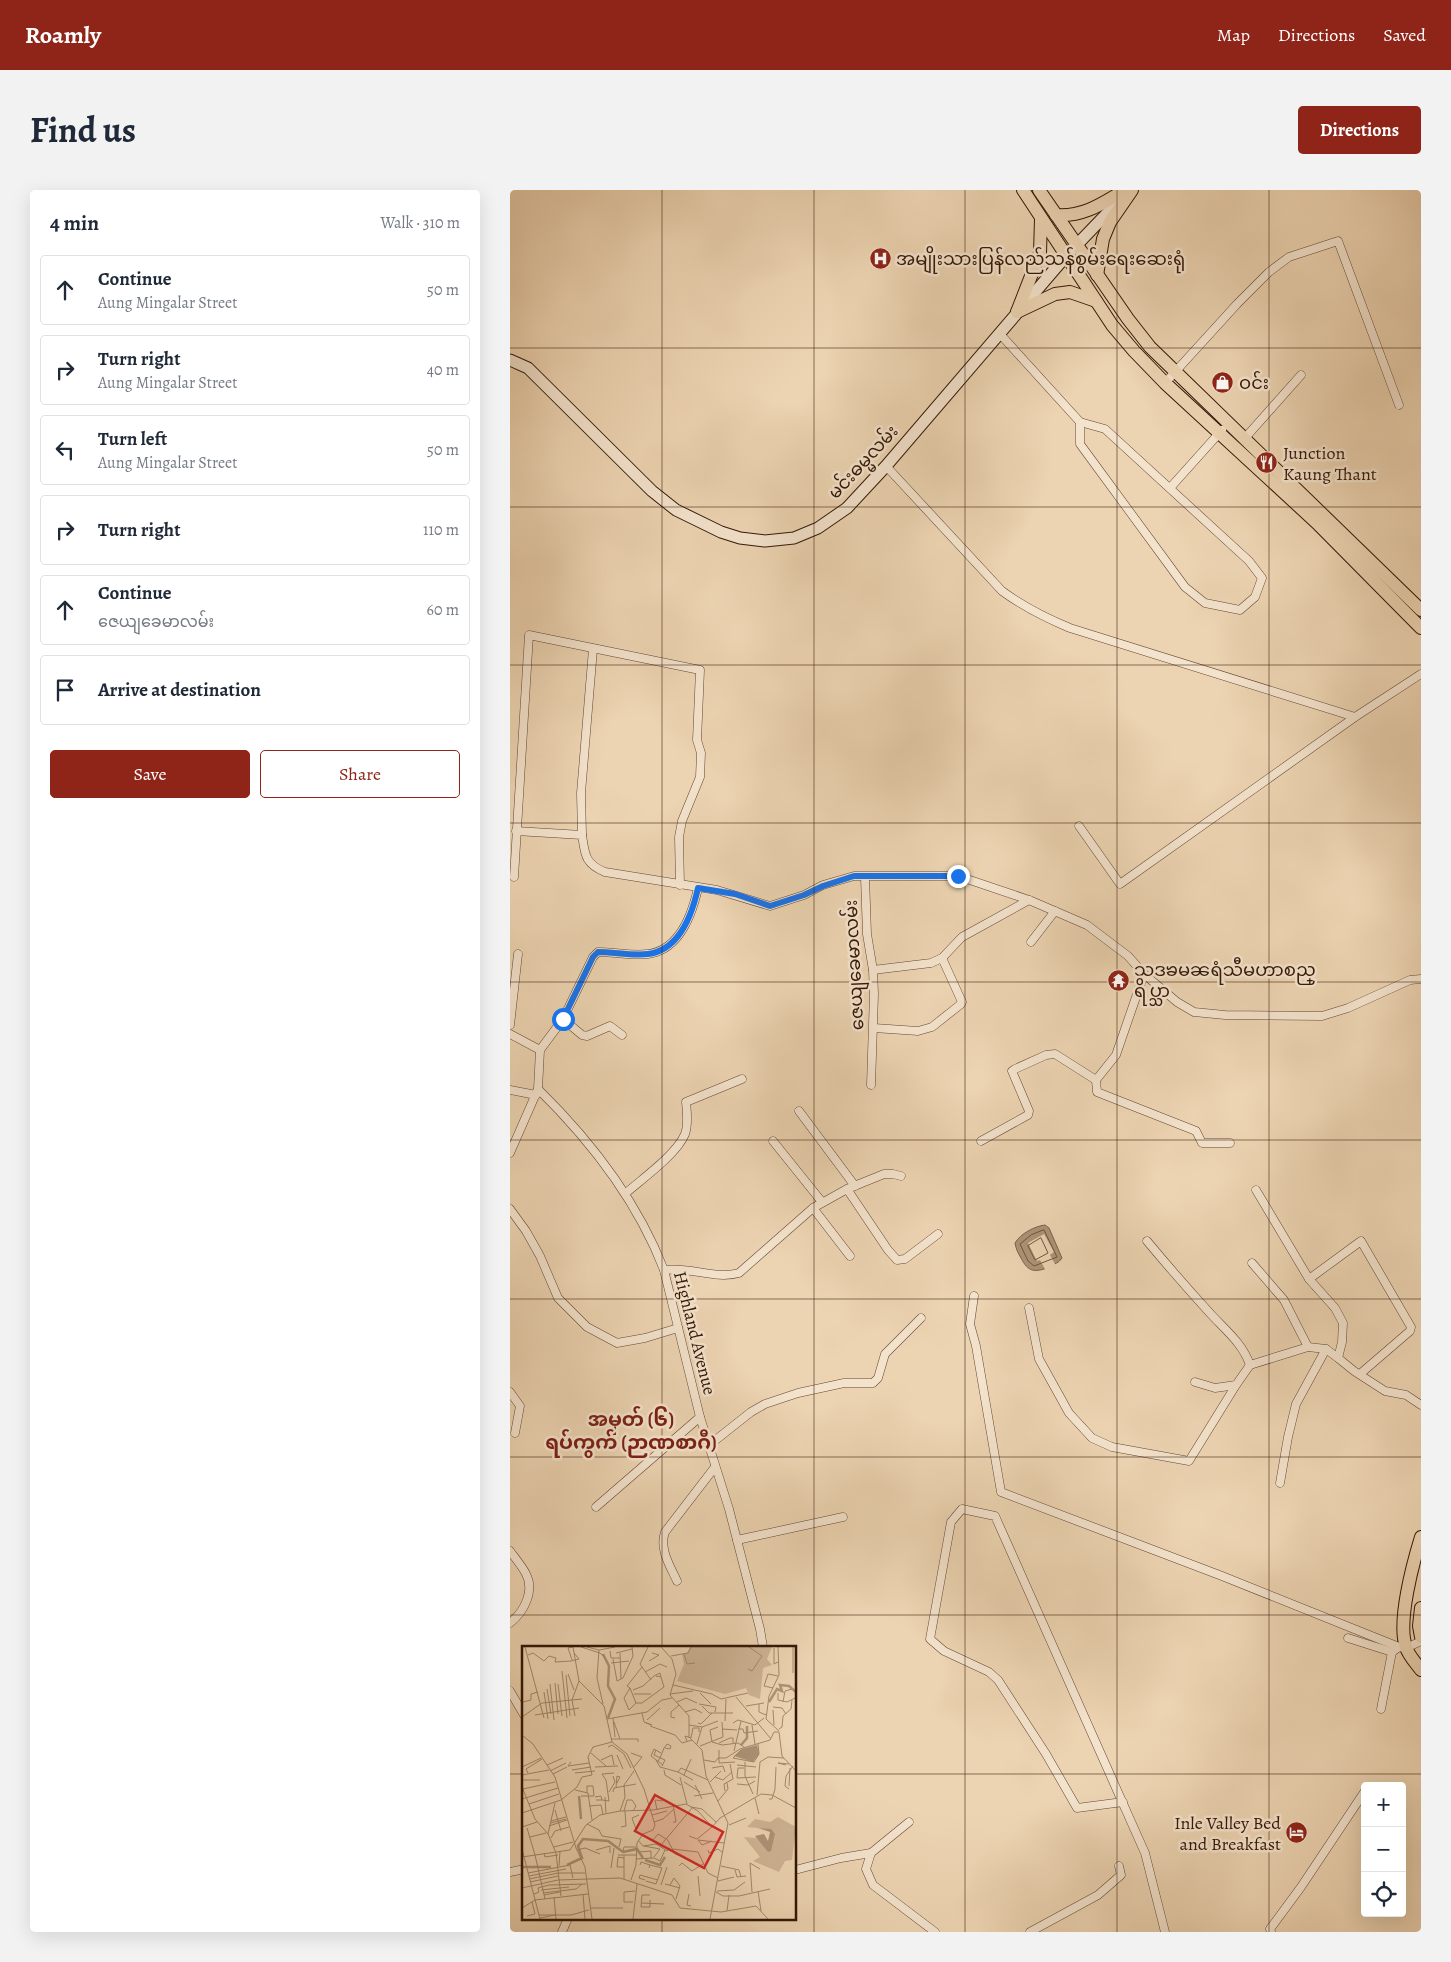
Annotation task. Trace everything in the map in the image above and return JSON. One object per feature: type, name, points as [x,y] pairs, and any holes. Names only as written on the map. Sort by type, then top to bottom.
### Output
[{"type":"main road","points":[[1023,190],[1112,325],[1134,351],[1165,383],[1224,428],[1245,438],[1421,610]]},
{"type":"main road","points":[[1039,190],[1144,340],[1224,428],[1421,628]]},
{"type":"main road","points":[[1056,215],[1068,216],[1085,212],[1125,190]]},
{"type":"main road","points":[[1097,275],[1103,239],[1110,222],[1131,190]]},
{"type":"main road","name":"မင်းဓမ္မလမ်း","points":[[510,360],[528,368],[652,490],[676,510],[721,532],[740,538],[765,541],[794,538],[818,528],[847,508],[886,466],[1066,256],[1131,190]]},
{"type":"main road","points":[[1017,312],[1040,253],[1040,218]]},
{"type":"main road","points":[[1017,312],[1054,294],[1070,292],[1096,301]]},
{"type":"main road","points":[[1421,1537],[1399,1649],[1421,1670]]},
{"type":"main road","points":[[1421,1608],[1419,1626],[1421,1637]]},
{"type":"street","points":[[1165,383],[1269,272],[1289,257],[1338,241],[1399,405]]},
{"type":"street","points":[[1000,334],[1080,422],[1106,429],[1249,561],[1262,578],[1255,597],[1240,610],[1205,603],[1185,587],[1080,444],[1080,422]]},
{"type":"street","points":[[1245,438],[1301,375]]},
{"type":"street","points":[[1170,488],[1224,428]]},
{"type":"street","points":[[886,466],[1002,591],[1040,615],[1070,628],[1355,717]]},
{"type":"street","points":[[514,877],[529,635],[700,670],[697,740],[701,753],[700,777],[682,821],[678,837],[680,885]]},
{"type":"street","points":[[593,648],[581,792],[582,835],[586,857],[593,867],[605,872],[735,894],[770,906],[804,895],[833,882],[854,876],[865,877]]},
{"type":"street","points":[[1079,826],[1120,884],[1355,717],[1421,674]]},
{"type":"street","points":[[516,831],[582,835]]},
{"type":"street","name":"ဇေယျခေမာလမ်း","points":[[871,1085],[874,1028],[873,970],[867,934],[865,877],[958,876],[1029,900],[1087,926],[1128,956],[1144,974],[1177,1002],[1194,1012],[1225,1015],[1322,1016],[1348,1008],[1410,980],[1421,978]]},
{"type":"street","points":[[510,1153],[537,1092],[540,1050],[563,1019],[593,957],[598,952],[647,954],[662,950],[679,935],[689,916],[698,888]]},
{"type":"street","points":[[873,970],[931,962],[942,958],[962,937],[1029,900]]},
{"type":"street","points":[[1031,942],[1055,911]]},
{"type":"street","points":[[510,1025],[518,954]]},
{"type":"street","points":[[874,1028],[918,1031],[932,1027],[961,1004],[962,1002],[942,958]]},
{"type":"street","points":[[1144,974],[1116,1055],[1096,1080],[1097,1092],[1196,1131],[1202,1143],[1230,1143]]},
{"type":"street","points":[[563,1019],[582,1035],[587,1036],[610,1026],[622,1035]]},
{"type":"street","points":[[510,1034],[540,1050]]},
{"type":"street","points":[[981,1141],[1028,1114],[1012,1072],[1015,1069],[1046,1055],[1055,1054],[1096,1080]]},
{"type":"street","points":[[626,1193],[681,1141],[686,1133],[686,1102],[742,1079]]},
{"type":"street","points":[[510,1090],[537,1092]]},
{"type":"street","name":"Highland Avenue","points":[[537,1092],[594,1150],[626,1193],[646,1228],[664,1270],[700,1417],[737,1540],[763,1646]]},
{"type":"street","points":[[799,1111],[855,1186]]},
{"type":"street","points":[[773,1141],[822,1202]]},
{"type":"street","points":[[664,1270],[675,1268],[728,1276],[739,1272],[822,1202],[847,1189],[884,1174],[900,1176]]},
{"type":"street","points":[[847,1189],[888,1250],[897,1260],[905,1259],[938,1234]]},
{"type":"street","points":[[1256,1190],[1309,1279],[1335,1308],[1343,1323],[1342,1342],[1338,1358]]},
{"type":"street","points":[[813,1208],[850,1256]]},
{"type":"street","points":[[510,1209],[531,1239],[558,1298],[587,1327],[600,1336],[617,1343],[645,1338],[678,1328]]},
{"type":"street","points":[[1146,1241],[1233,1336],[1246,1352],[1250,1365]]},
{"type":"street","points":[[1309,1279],[1361,1241],[1411,1328],[1410,1332],[1360,1374]]},
{"type":"street","points":[[1252,1263],[1284,1300],[1308,1347]]},
{"type":"street","points":[[974,1296],[970,1324],[976,1346],[1001,1492],[1222,1576],[1399,1649]]},
{"type":"street","points":[[1029,1308],[1039,1359],[1069,1413],[1092,1438],[1112,1447],[1190,1461],[1250,1365],[1308,1347],[1326,1349],[1385,1391],[1406,1395],[1421,1405]]},
{"type":"street","points":[[708,1446],[764,1404],[798,1393],[844,1383],[873,1383],[878,1378],[885,1354],[920,1318]]},
{"type":"street","points":[[1280,1483],[1296,1404],[1326,1349]]},
{"type":"street","points":[[1195,1382],[1215,1388],[1236,1385]]},
{"type":"street","points":[[510,1392],[520,1406],[515,1433]]},
{"type":"street","points":[[596,1507],[700,1417]]},
{"type":"street","points":[[676,1581],[662,1546],[662,1540],[665,1532],[715,1467]]},
{"type":"street","points":[[1123,1802],[1077,1808],[1046,1754],[998,1680],[989,1672],[944,1651],[930,1639],[951,1522],[962,1509],[995,1516],[1123,1802],[1145,1853],[1165,1932]]},
{"type":"street","points":[[737,1540],[843,1517]]},
{"type":"street","points":[[510,1551],[527,1574],[530,1588],[519,1616],[510,1623]]},
{"type":"street","points":[[1348,1638],[1399,1649],[1421,1641]]},
{"type":"street","points":[[1381,1709],[1399,1649]]},
{"type":"street","points":[[510,1691],[522,1712]]},
{"type":"street","points":[[1271,1932],[1270,1929],[1361,1797]]},
{"type":"street","points":[[796,1870],[841,1858],[871,1853],[910,1822]]},
{"type":"street","points":[[871,1853],[866,1869],[873,1885],[935,1932]]},
{"type":"street","points":[[1030,1932],[1098,1895],[1121,1875],[1119,1866]]},
{"type":"street","points":[[562,1932],[567,1920]]},
{"type":"water","points":[[1045,1225],[1049,1228],[1062,1258],[1049,1267],[1032,1270],[1024,1263],[1015,1243],[1028,1231]]},
{"type":"pier","points":[[1044,1234],[1054,1252],[1050,1255],[1056,1266],[1046,1271],[1040,1260],[1037,1261],[1028,1243]]},
{"type":"place","name":"အမျိုးသားပြန်လည်သန်စွမ်းရေးဆေးရုံ","points":[[880,259]]},
{"type":"place","name":"ဝင်း","points":[[1223,383]]},
{"type":"place","name":"Junction Kaung Thant","points":[[1267,463]]},
{"type":"place","name":"သဒၶမၼရံသီမဟာစည္ ရိပ္သာ","points":[[1118,980]]},
{"type":"place","name":"Inle Valley Bed and Breakfast","points":[[1297,1833]]},
{"type":"district","name":"အမှတ် (၆) ရပ်ကွက် (ဉာဏစာဂီ)","points":[[631,1430]]},
{"type":"route","points":[[563,1019],[593,957],[598,952],[647,954],[662,950],[679,935],[689,916],[698,888],[735,894],[770,906],[854,876],[958,876]]}]
